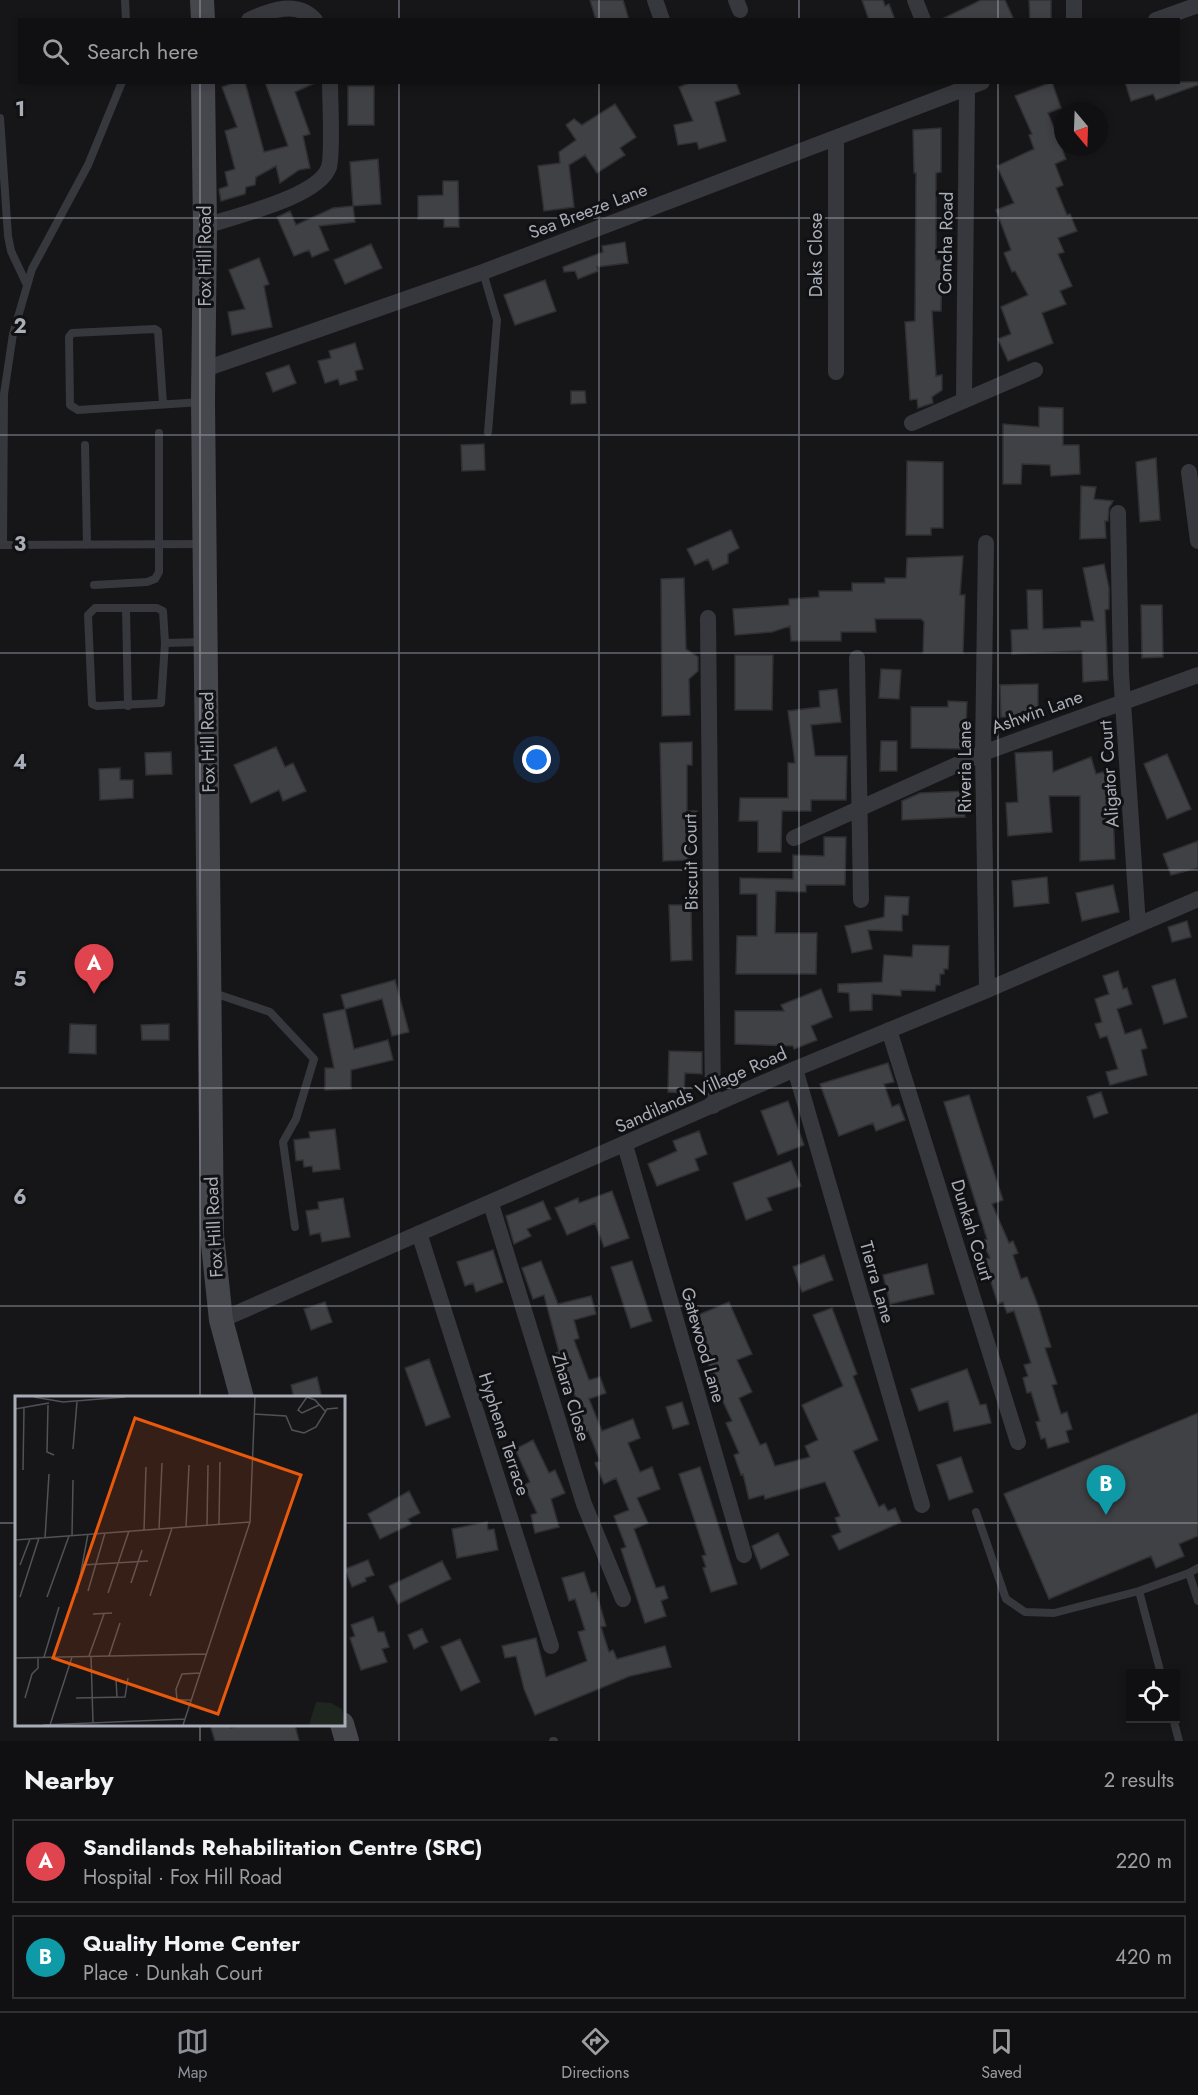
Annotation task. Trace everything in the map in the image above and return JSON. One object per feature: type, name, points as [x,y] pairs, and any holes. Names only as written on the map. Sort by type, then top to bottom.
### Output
[{"type":"main road","points":[[202,0],[202,18]]},
{"type":"main road","name":"Fox Hill Road","points":[[203,84],[206,226],[203,402],[212,1236],[221,1320],[241,1396]]},
{"type":"main road","points":[[342,1726],[347,1741]]},
{"type":"street","points":[[655,0],[661,18]]},
{"type":"street","points":[[915,0],[921,18]]},
{"type":"street","points":[[1074,0],[1074,18]]},
{"type":"street","points":[[1162,18],[1198,5]]},
{"type":"street","points":[[255,18],[285,7],[296,6],[306,9],[313,18]]},
{"type":"street","points":[[206,226],[303,192],[321,180],[329,166],[330,84]]},
{"type":"street","name":"Sea Breeze Lane","points":[[205,369],[483,272],[836,138],[949,88],[975,85]]},
{"type":"street","name":"Concha Road","points":[[964,399],[975,85]]},
{"type":"street","name":"Daks Close","points":[[836,138],[836,372]]},
{"type":"street","points":[[912,423],[1035,370]]},
{"type":"street","points":[[1189,472],[1198,541]]},
{"type":"street","name":"Aligator Court","points":[[1118,513],[1121,673],[1138,925]]},
{"type":"street","name":"Riveria Lane","points":[[986,543],[983,753],[987,990]]},
{"type":"street","name":"Biscuit Court","points":[[708,618],[713,1106]]},
{"type":"street","points":[[857,658],[861,900]]},
{"type":"street","name":"Ashwin Lane","points":[[794,838],[983,753],[1198,675]]},
{"type":"street","name":"Sandilands Village Road","points":[[221,1320],[491,1204],[795,1069],[987,990],[1198,899]]},
{"type":"street","name":"Dunkah Court","points":[[889,1030],[1018,1442]]},
{"type":"street","name":"Tierra Lane","points":[[795,1069],[922,1505]]},
{"type":"street","name":"Gatewood Lane","points":[[625,1145],[744,1555]]},
{"type":"street","name":"Zhara Close","points":[[491,1204],[584,1504],[623,1599]]},
{"type":"street","name":"Hyphena Terrace","points":[[419,1233],[552,1646]]},
{"type":"lane","points":[[125,0],[126,18]]},
{"type":"lane","points":[[121,84],[88,165],[33,269],[13,334],[4,394],[2,545],[206,544]]},
{"type":"lane","points":[[0,118],[9,244],[27,285]]},
{"type":"lane","points":[[483,272],[497,321],[488,432]]},
{"type":"lane","points":[[163,404],[158,331],[155,329],[72,333],[69,337],[70,405],[74,409],[203,402]]},
{"type":"lane","points":[[94,585],[155,579],[159,572],[159,433]]},
{"type":"lane","points":[[85,445],[87,544]]},
{"type":"lane","points":[[95,608],[126,608],[157,608],[163,611],[165,643],[161,703],[128,706],[92,704],[88,615],[95,608]]},
{"type":"lane","points":[[126,608],[128,706]]},
{"type":"lane","points":[[165,643],[207,642]]},
{"type":"lane","points":[[210,992],[270,1012],[314,1059],[296,1119],[283,1142],[294,1227]]},
{"type":"lane","points":[[976,1512],[1006,1599],[1025,1612],[1054,1613],[1139,1591],[1198,1568]]},
{"type":"lane","points":[[1189,1573],[1198,1600]]},
{"type":"lane","points":[[1139,1591],[1160,1669]]},
{"type":"lane","points":[[1174,1723],[1179,1741]]},
{"type":"building","points":[[590,0],[623,0],[628,18],[595,18]]},
{"type":"building","points":[[862,0],[883,0],[885,6],[889,4],[894,18],[868,18]]},
{"type":"building","points":[[981,0],[1005,0],[1013,18],[944,18]]},
{"type":"building","points":[[1029,0],[1051,0],[1051,18],[1030,18]]},
{"type":"building","points":[[1198,82],[1198,85],[1156,100],[1153,94],[1131,101],[1126,84]]},
{"type":"building","points":[[230,84],[246,84],[264,152],[288,146],[266,84],[313,84],[295,92],[310,134],[303,136],[310,168],[299,170],[280,183],[276,166],[256,177],[255,185],[246,187],[245,194],[221,201],[219,189],[228,186],[225,172],[235,169],[225,131],[237,127],[222,87]]},
{"type":"building","points":[[687,84],[737,84],[740,94],[715,102],[726,141],[699,149],[697,142],[678,145],[674,125],[693,121],[679,87]]},
{"type":"building","points":[[1047,84],[1053,84],[1059,102],[1054,102],[1054,111],[1048,113],[1054,128],[1054,156],[1065,156],[1066,159],[1055,164],[1063,185],[1056,188],[1067,215],[1070,214],[1077,231],[1058,238],[1064,252],[1058,254],[1072,286],[1060,291],[1066,304],[1042,313],[1053,343],[1008,361],[998,339],[1011,334],[1001,307],[1028,295],[1015,271],[1012,272],[1004,253],[1011,250],[996,210],[1014,203],[997,166],[1034,149],[1029,135],[1032,134],[1015,96]]},
{"type":"building","points":[[348,86],[374,86],[374,125],[348,125]]},
{"type":"building","points":[[615,104],[636,137],[620,148],[625,155],[597,173],[585,155],[569,165],[574,207],[544,211],[538,166],[560,163],[559,152],[576,140],[566,125],[574,119],[582,125]]},
{"type":"building","points":[[941,128],[941,172],[936,173],[936,260],[942,260],[941,311],[932,311],[936,376],[942,375],[942,390],[932,397],[933,403],[918,408],[917,399],[910,400],[905,322],[915,321],[916,173],[914,173],[913,130]]},
{"type":"building","points":[[378,159],[381,204],[353,206],[350,162]]},
{"type":"building","points":[[443,181],[458,181],[459,227],[444,227],[444,219],[418,219],[418,196],[443,195]]},
{"type":"building","points":[[353,206],[355,222],[319,226],[329,250],[312,257],[309,250],[294,256],[277,217],[290,211],[296,225],[333,208]]},
{"type":"building","points":[[625,242],[628,263],[597,267],[598,271],[578,279],[575,271],[564,272],[563,267],[603,252],[602,246]]},
{"type":"building","points":[[371,244],[382,268],[345,284],[334,260]]},
{"type":"building","points":[[259,258],[269,284],[264,286],[272,327],[232,335],[228,312],[245,309],[229,270]]},
{"type":"building","points":[[545,280],[556,311],[515,325],[504,295]]},
{"type":"building","points":[[355,343],[363,369],[355,371],[357,380],[340,385],[338,379],[325,383],[318,361],[331,358],[329,351]]},
{"type":"building","points":[[289,365],[296,383],[273,392],[266,373]]},
{"type":"building","points":[[571,391],[585,391],[586,403],[571,404]]},
{"type":"building","points":[[1039,407],[1063,408],[1063,445],[1079,445],[1080,474],[1051,476],[1050,465],[1022,464],[1021,484],[1003,484],[1003,424],[1039,427]]},
{"type":"building","points":[[484,444],[485,470],[462,471],[461,445]]},
{"type":"building","points":[[1156,458],[1160,520],[1140,522],[1136,462]]},
{"type":"building","points":[[907,461],[943,462],[943,528],[931,528],[931,535],[906,535]]},
{"type":"building","points":[[1081,486],[1096,487],[1094,499],[1113,501],[1109,508],[1108,521],[1105,521],[1106,538],[1080,539]]},
{"type":"building","points":[[731,530],[739,548],[728,554],[728,563],[713,570],[708,559],[695,565],[687,549]]},
{"type":"building","points":[[963,556],[960,595],[965,595],[963,653],[923,653],[924,622],[921,619],[875,619],[876,632],[841,632],[841,641],[791,641],[790,626],[772,632],[735,635],[733,609],[789,605],[789,599],[819,597],[819,591],[852,591],[852,583],[885,583],[885,578],[906,578],[907,558]]},
{"type":"building","points":[[1104,564],[1109,588],[1109,609],[1105,610],[1108,680],[1083,682],[1082,651],[1012,654],[1011,630],[1028,629],[1027,590],[1042,590],[1043,629],[1081,627],[1081,621],[1094,621],[1083,568]]},
{"type":"building","points":[[684,578],[686,649],[698,657],[698,671],[689,679],[690,715],[662,716],[661,579]]},
{"type":"building","points":[[1141,605],[1162,605],[1163,657],[1142,658]]},
{"type":"building","points":[[735,655],[773,655],[772,710],[735,710]]},
{"type":"building","points":[[881,669],[901,670],[899,699],[879,698]]},
{"type":"building","points":[[1038,684],[1038,707],[1029,707],[1029,717],[1001,717],[1000,685]]},
{"type":"building","points":[[837,689],[841,722],[811,725],[815,756],[847,756],[846,800],[811,800],[811,811],[782,811],[781,852],[758,852],[758,821],[739,821],[740,798],[788,798],[788,763],[795,763],[788,711],[820,707],[819,691]]},
{"type":"building","points":[[948,701],[967,702],[965,749],[911,748],[911,707],[948,707]]},
{"type":"building","points":[[881,741],[897,741],[897,771],[880,771]]},
{"type":"building","points":[[692,742],[692,765],[687,765],[687,811],[697,811],[698,832],[689,832],[690,860],[663,861],[660,743]]},
{"type":"building","points":[[276,747],[285,767],[293,763],[306,791],[283,801],[279,790],[251,803],[234,765]]},
{"type":"building","points":[[1052,751],[1053,772],[1091,757],[1096,774],[1106,771],[1112,787],[1115,859],[1080,861],[1080,796],[1049,796],[1052,832],[1008,836],[1006,803],[1018,802],[1015,753]]},
{"type":"building","points":[[171,752],[172,774],[146,775],[145,753]]},
{"type":"building","points":[[1167,754],[1191,809],[1167,819],[1144,764]]},
{"type":"building","points":[[120,768],[120,780],[133,780],[133,798],[100,800],[99,769]]},
{"type":"building","points":[[964,791],[965,817],[902,820],[902,801],[920,793]]},
{"type":"building","points":[[824,837],[846,837],[845,885],[806,885],[806,892],[776,891],[775,933],[817,933],[816,974],[736,974],[737,936],[757,936],[757,894],[740,894],[740,878],[793,879],[793,855],[824,856]]},
{"type":"building","points":[[1198,841],[1198,868],[1171,875],[1163,854]]},
{"type":"building","points":[[1047,877],[1049,903],[1014,907],[1012,881]]},
{"type":"building","points":[[1113,885],[1119,912],[1082,921],[1076,893]]},
{"type":"building","points":[[885,896],[909,897],[908,915],[902,915],[902,931],[868,930],[872,949],[852,953],[845,926],[884,917]]},
{"type":"building","points":[[669,905],[691,905],[692,960],[671,961]]},
{"type":"building","points":[[1187,921],[1191,937],[1172,942],[1168,927]]},
{"type":"building","points":[[913,945],[949,946],[948,969],[944,969],[944,974],[940,974],[940,985],[936,985],[935,991],[901,990],[901,996],[872,994],[872,1010],[850,1011],[849,993],[838,992],[838,984],[882,982],[884,955],[912,957]]},
{"type":"building","points":[[1118,971],[1123,989],[1127,988],[1132,1004],[1117,1009],[1125,1034],[1141,1029],[1147,1048],[1141,1050],[1147,1075],[1110,1085],[1106,1072],[1118,1069],[1107,1036],[1100,1038],[1095,1024],[1102,1022],[1095,999],[1109,994],[1103,976]]},
{"type":"building","points":[[1175,979],[1187,1017],[1164,1024],[1152,986]]},
{"type":"building","points":[[395,980],[409,1032],[392,1036],[382,999],[345,1009],[341,995]]},
{"type":"building","points":[[821,989],[832,1017],[811,1026],[817,1040],[794,1049],[793,1046],[735,1044],[735,1011],[784,1011],[781,1005]]},
{"type":"building","points":[[345,1009],[354,1049],[388,1040],[393,1060],[351,1070],[351,1089],[325,1090],[325,1068],[334,1068],[323,1014]]},
{"type":"building","points":[[70,1024],[96,1025],[96,1054],[69,1053]]},
{"type":"building","points":[[169,1024],[169,1040],[142,1040],[141,1025]]},
{"type":"building","points":[[669,1051],[702,1052],[702,1074],[685,1073],[684,1093],[668,1092]]},
{"type":"building","points":[[888,1063],[894,1082],[884,1084],[892,1107],[899,1104],[905,1120],[876,1131],[873,1123],[839,1136],[820,1084]]},
{"type":"building","points":[[1101,1092],[1108,1113],[1094,1118],[1087,1097]]},
{"type":"building","points":[[969,1095],[1003,1200],[992,1204],[1009,1243],[1013,1241],[1018,1253],[1013,1255],[1021,1279],[1027,1277],[1039,1308],[1051,1347],[1045,1348],[1057,1384],[1052,1385],[1061,1414],[1067,1412],[1072,1429],[1066,1431],[1069,1442],[1048,1448],[1045,1438],[1041,1439],[1036,1422],[1040,1421],[1031,1392],[1027,1393],[1023,1378],[1028,1376],[1024,1365],[1031,1363],[1014,1311],[1007,1313],[1003,1302],[998,1304],[989,1276],[978,1279],[974,1262],[990,1258],[982,1241],[987,1239],[944,1102]]},
{"type":"building","points":[[788,1101],[804,1145],[778,1155],[761,1111]]},
{"type":"building","points":[[335,1129],[340,1169],[313,1172],[312,1166],[304,1167],[303,1160],[296,1161],[294,1140],[310,1138],[309,1132]]},
{"type":"building","points":[[699,1131],[707,1154],[695,1159],[699,1170],[657,1186],[648,1164],[677,1151],[673,1141]]},
{"type":"building","points":[[791,1161],[801,1186],[767,1198],[772,1210],[746,1220],[733,1183]]},
{"type":"building","points":[[612,1191],[629,1238],[604,1247],[595,1223],[567,1235],[555,1208],[578,1198],[579,1203]]},
{"type":"building","points":[[343,1198],[350,1237],[322,1242],[320,1233],[310,1235],[306,1211],[319,1209],[318,1202]]},
{"type":"building","points":[[543,1201],[551,1219],[527,1229],[531,1236],[514,1244],[506,1216]]},
{"type":"building","points":[[493,1250],[503,1282],[476,1292],[473,1283],[465,1286],[457,1262]]},
{"type":"building","points":[[824,1255],[833,1280],[802,1292],[793,1267]]},
{"type":"building","points":[[541,1261],[558,1304],[591,1296],[596,1314],[574,1320],[579,1338],[574,1340],[589,1380],[600,1377],[606,1393],[589,1399],[602,1431],[633,1419],[640,1438],[628,1443],[640,1472],[652,1467],[660,1489],[637,1498],[648,1523],[634,1529],[656,1588],[664,1586],[668,1598],[661,1601],[666,1616],[645,1623],[621,1549],[626,1547],[614,1516],[629,1510],[616,1478],[604,1484],[595,1463],[600,1461],[588,1431],[585,1432],[578,1416],[581,1414],[569,1378],[561,1381],[551,1355],[559,1352],[544,1295],[533,1299],[522,1268]]},
{"type":"building","points":[[632,1261],[652,1321],[631,1328],[611,1267]]},
{"type":"building","points":[[927,1264],[934,1294],[890,1304],[883,1275]]},
{"type":"building","points":[[325,1302],[332,1322],[311,1330],[304,1309]]},
{"type":"building","points":[[729,1302],[752,1354],[737,1360],[752,1392],[739,1398],[760,1445],[766,1443],[775,1466],[810,1457],[805,1446],[818,1440],[802,1405],[843,1386],[813,1315],[832,1308],[857,1374],[853,1376],[878,1440],[853,1451],[879,1507],[884,1504],[888,1511],[895,1508],[901,1522],[839,1550],[832,1536],[841,1532],[835,1518],[840,1516],[825,1482],[765,1499],[764,1495],[749,1499],[743,1474],[741,1475],[734,1455],[739,1453],[726,1423],[732,1421],[714,1382],[702,1343],[707,1341],[696,1316]]},
{"type":"building","points":[[429,1359],[450,1417],[426,1426],[405,1368]]},
{"type":"building","points":[[967,1369],[980,1405],[986,1404],[991,1423],[954,1431],[948,1401],[919,1411],[911,1389]]},
{"type":"building","points":[[317,1377],[322,1396],[294,1396],[291,1385]]},
{"type":"building","points":[[682,1402],[689,1424],[673,1429],[666,1407]]},
{"type":"building","points":[[1198,1413],[1198,1536],[1179,1544],[1184,1556],[1156,1568],[1151,1556],[1049,1599],[1004,1494]]},
{"type":"building","points":[[533,1440],[549,1473],[555,1470],[565,1493],[551,1499],[559,1527],[535,1533],[531,1515],[537,1513],[524,1485],[530,1482],[515,1449]]},
{"type":"building","points":[[961,1457],[973,1492],[949,1500],[937,1465]]},
{"type":"building","points":[[700,1467],[737,1584],[711,1592],[703,1568],[706,1567],[702,1556],[706,1555],[679,1474]]},
{"type":"building","points":[[409,1491],[420,1513],[408,1519],[411,1524],[380,1539],[368,1514]]},
{"type":"building","points":[[487,1522],[488,1530],[494,1529],[498,1550],[457,1558],[452,1529]]},
{"type":"building","points":[[778,1533],[789,1555],[761,1569],[752,1546]]},
{"type":"building","points":[[368,1560],[374,1575],[352,1587],[345,1569]]},
{"type":"building","points":[[442,1561],[451,1579],[398,1604],[389,1586]]},
{"type":"building","points":[[584,1572],[591,1593],[596,1592],[606,1626],[601,1627],[609,1652],[613,1650],[617,1659],[665,1646],[671,1667],[630,1676],[535,1715],[524,1689],[516,1656],[505,1658],[502,1646],[536,1638],[546,1677],[587,1661],[578,1632],[585,1630],[575,1599],[569,1601],[562,1578]]},
{"type":"building","points":[[373,1617],[378,1632],[384,1632],[389,1647],[382,1649],[387,1662],[361,1670],[350,1638],[355,1636],[351,1625]]},
{"type":"building","points":[[422,1629],[428,1642],[414,1649],[408,1635]]},
{"type":"building","points":[[460,1639],[480,1682],[461,1691],[441,1647]]},
{"type":"building","points":[[210,1726],[230,1726],[231,1728],[295,1726],[299,1741],[215,1741]]},
{"type":"place","name":"Sandilands Rehabilitation Centre (SRC)","points":[[94,994]]},
{"type":"place","name":"Quality Home Center","points":[[1106,1515]]}]
